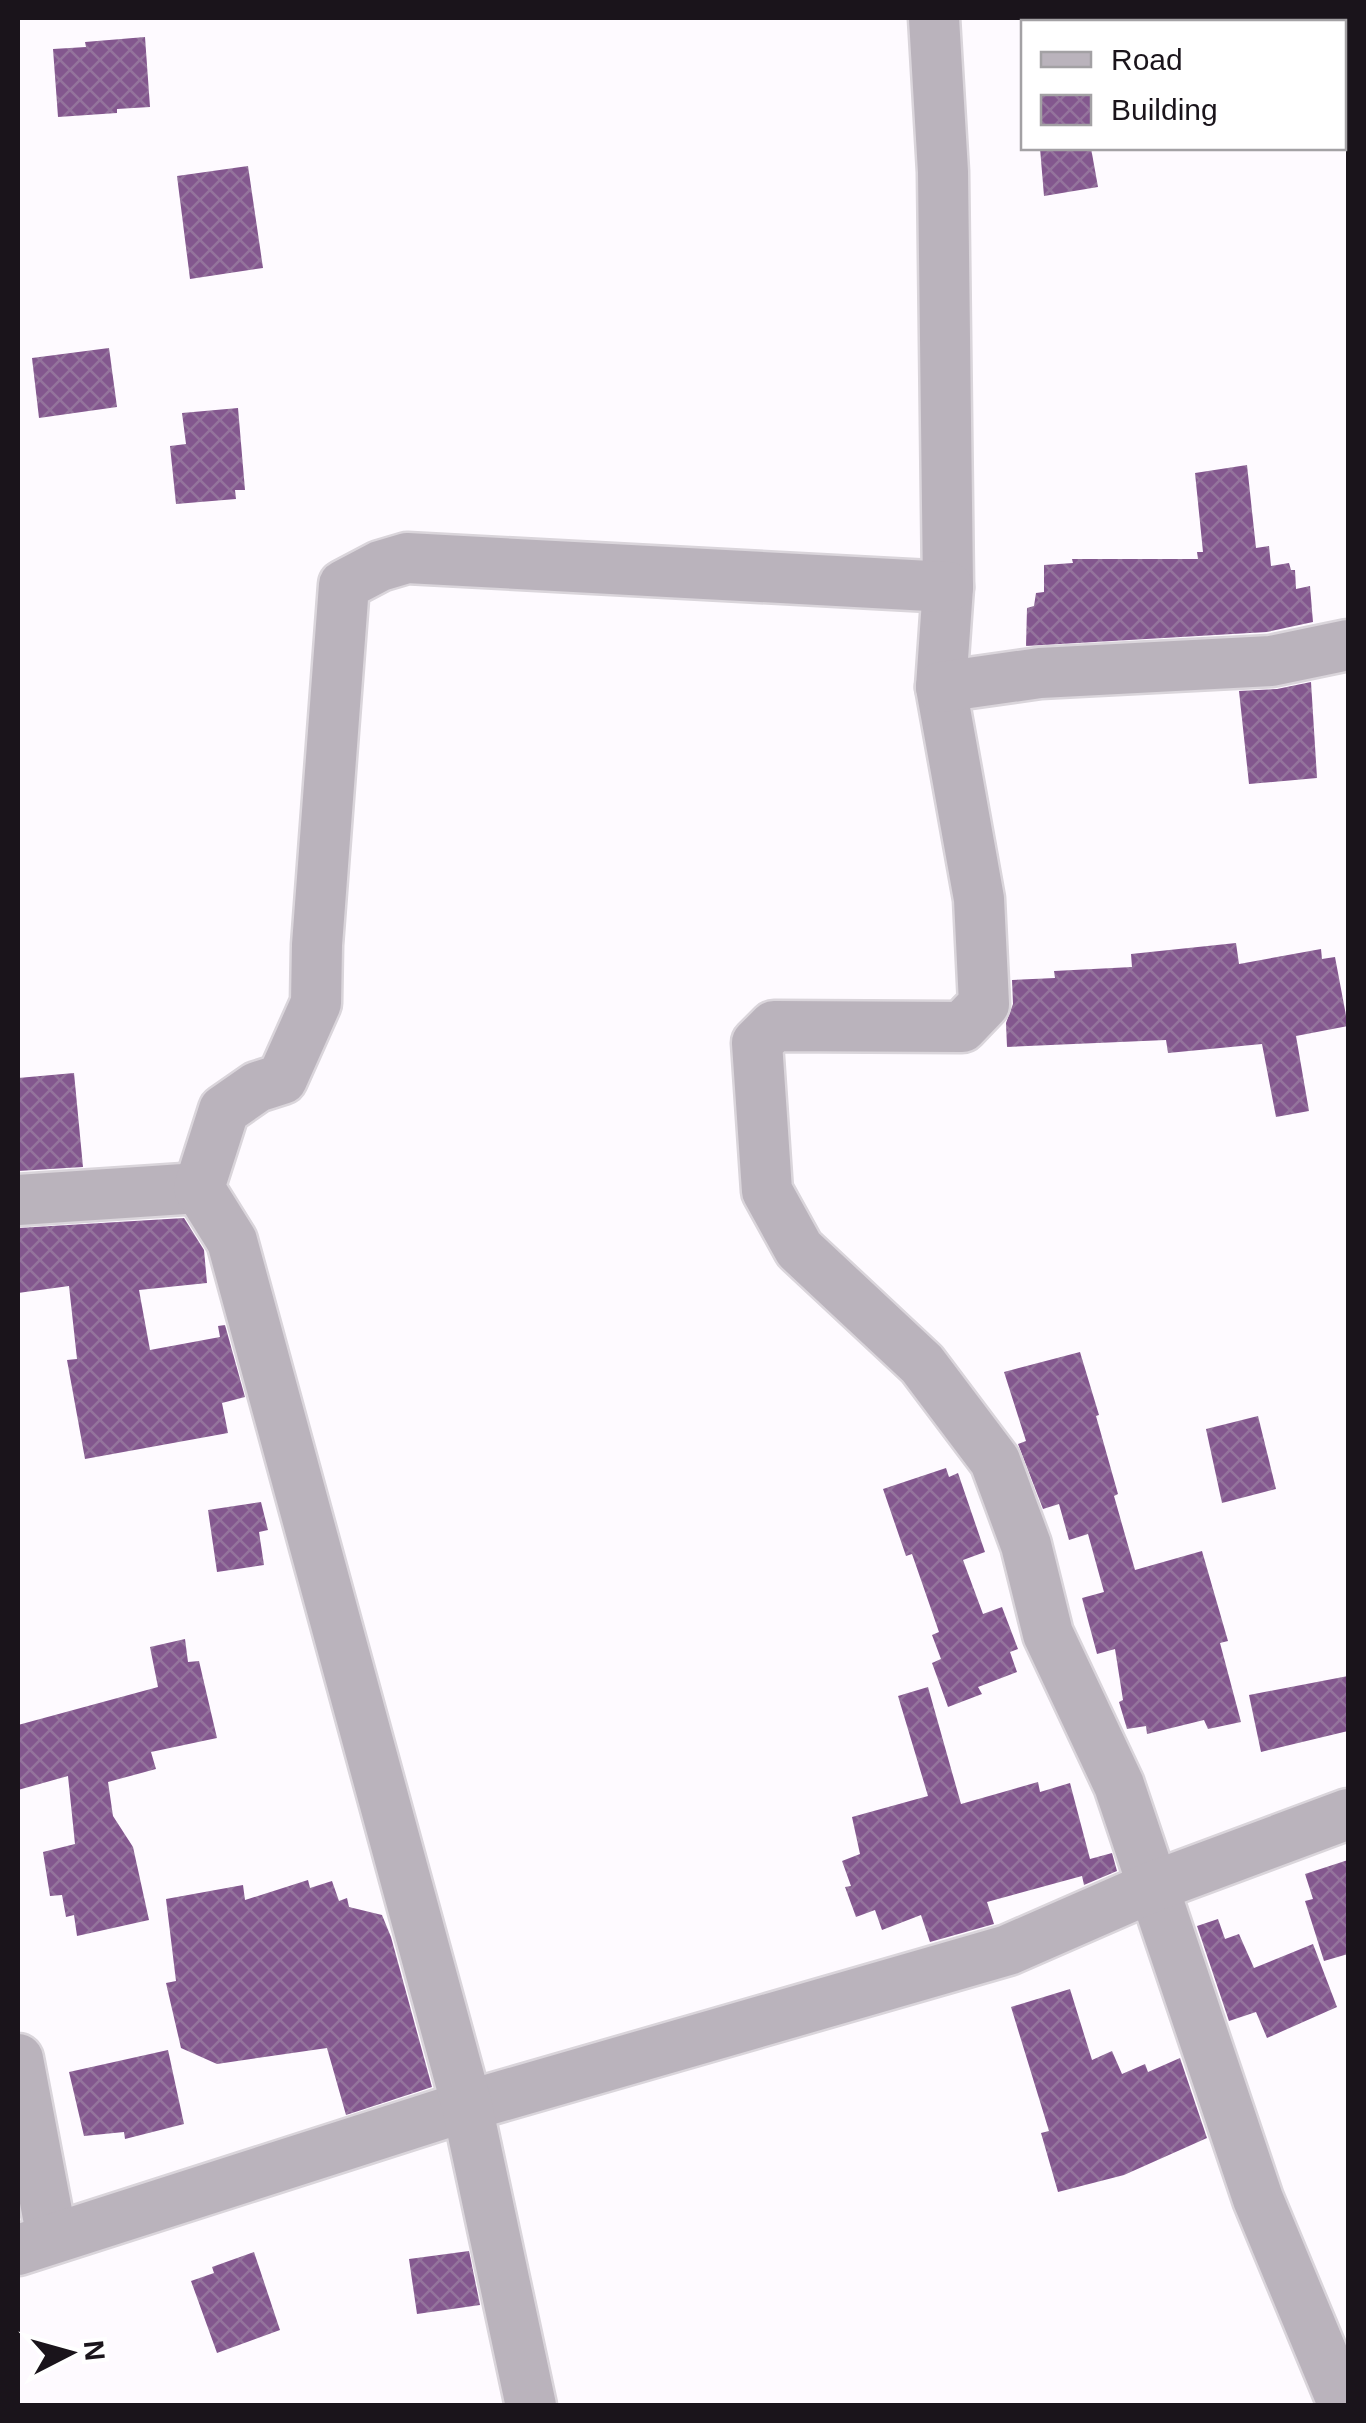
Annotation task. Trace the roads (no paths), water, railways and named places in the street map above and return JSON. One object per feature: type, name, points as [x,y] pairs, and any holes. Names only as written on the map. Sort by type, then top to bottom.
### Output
[{"type":"street","points":[[934,18],[943,172],[948,587],[941,687],[978,899],[984,1004],[962,1027],[774,1026],[757,1043],[768,1190],[799,1249],[922,1364],[994,1461],[1026,1545],[1048,1634],[1118,1785],[1258,2199],[1344,2406]]},
{"type":"street","points":[[531,2406],[467,2106],[232,1241],[199,1188],[224,1110],[257,1087],[282,1080],[316,1003],[344,585],[380,566],[407,558],[948,587]]},
{"type":"street","points":[[941,687],[1040,673],[1271,661],[1348,646]]},
{"type":"street","points":[[18,1200],[199,1188]]},
{"type":"street","points":[[18,2059],[35,2244],[467,2106],[1008,1950],[1152,1887],[1348,1814]]}]
